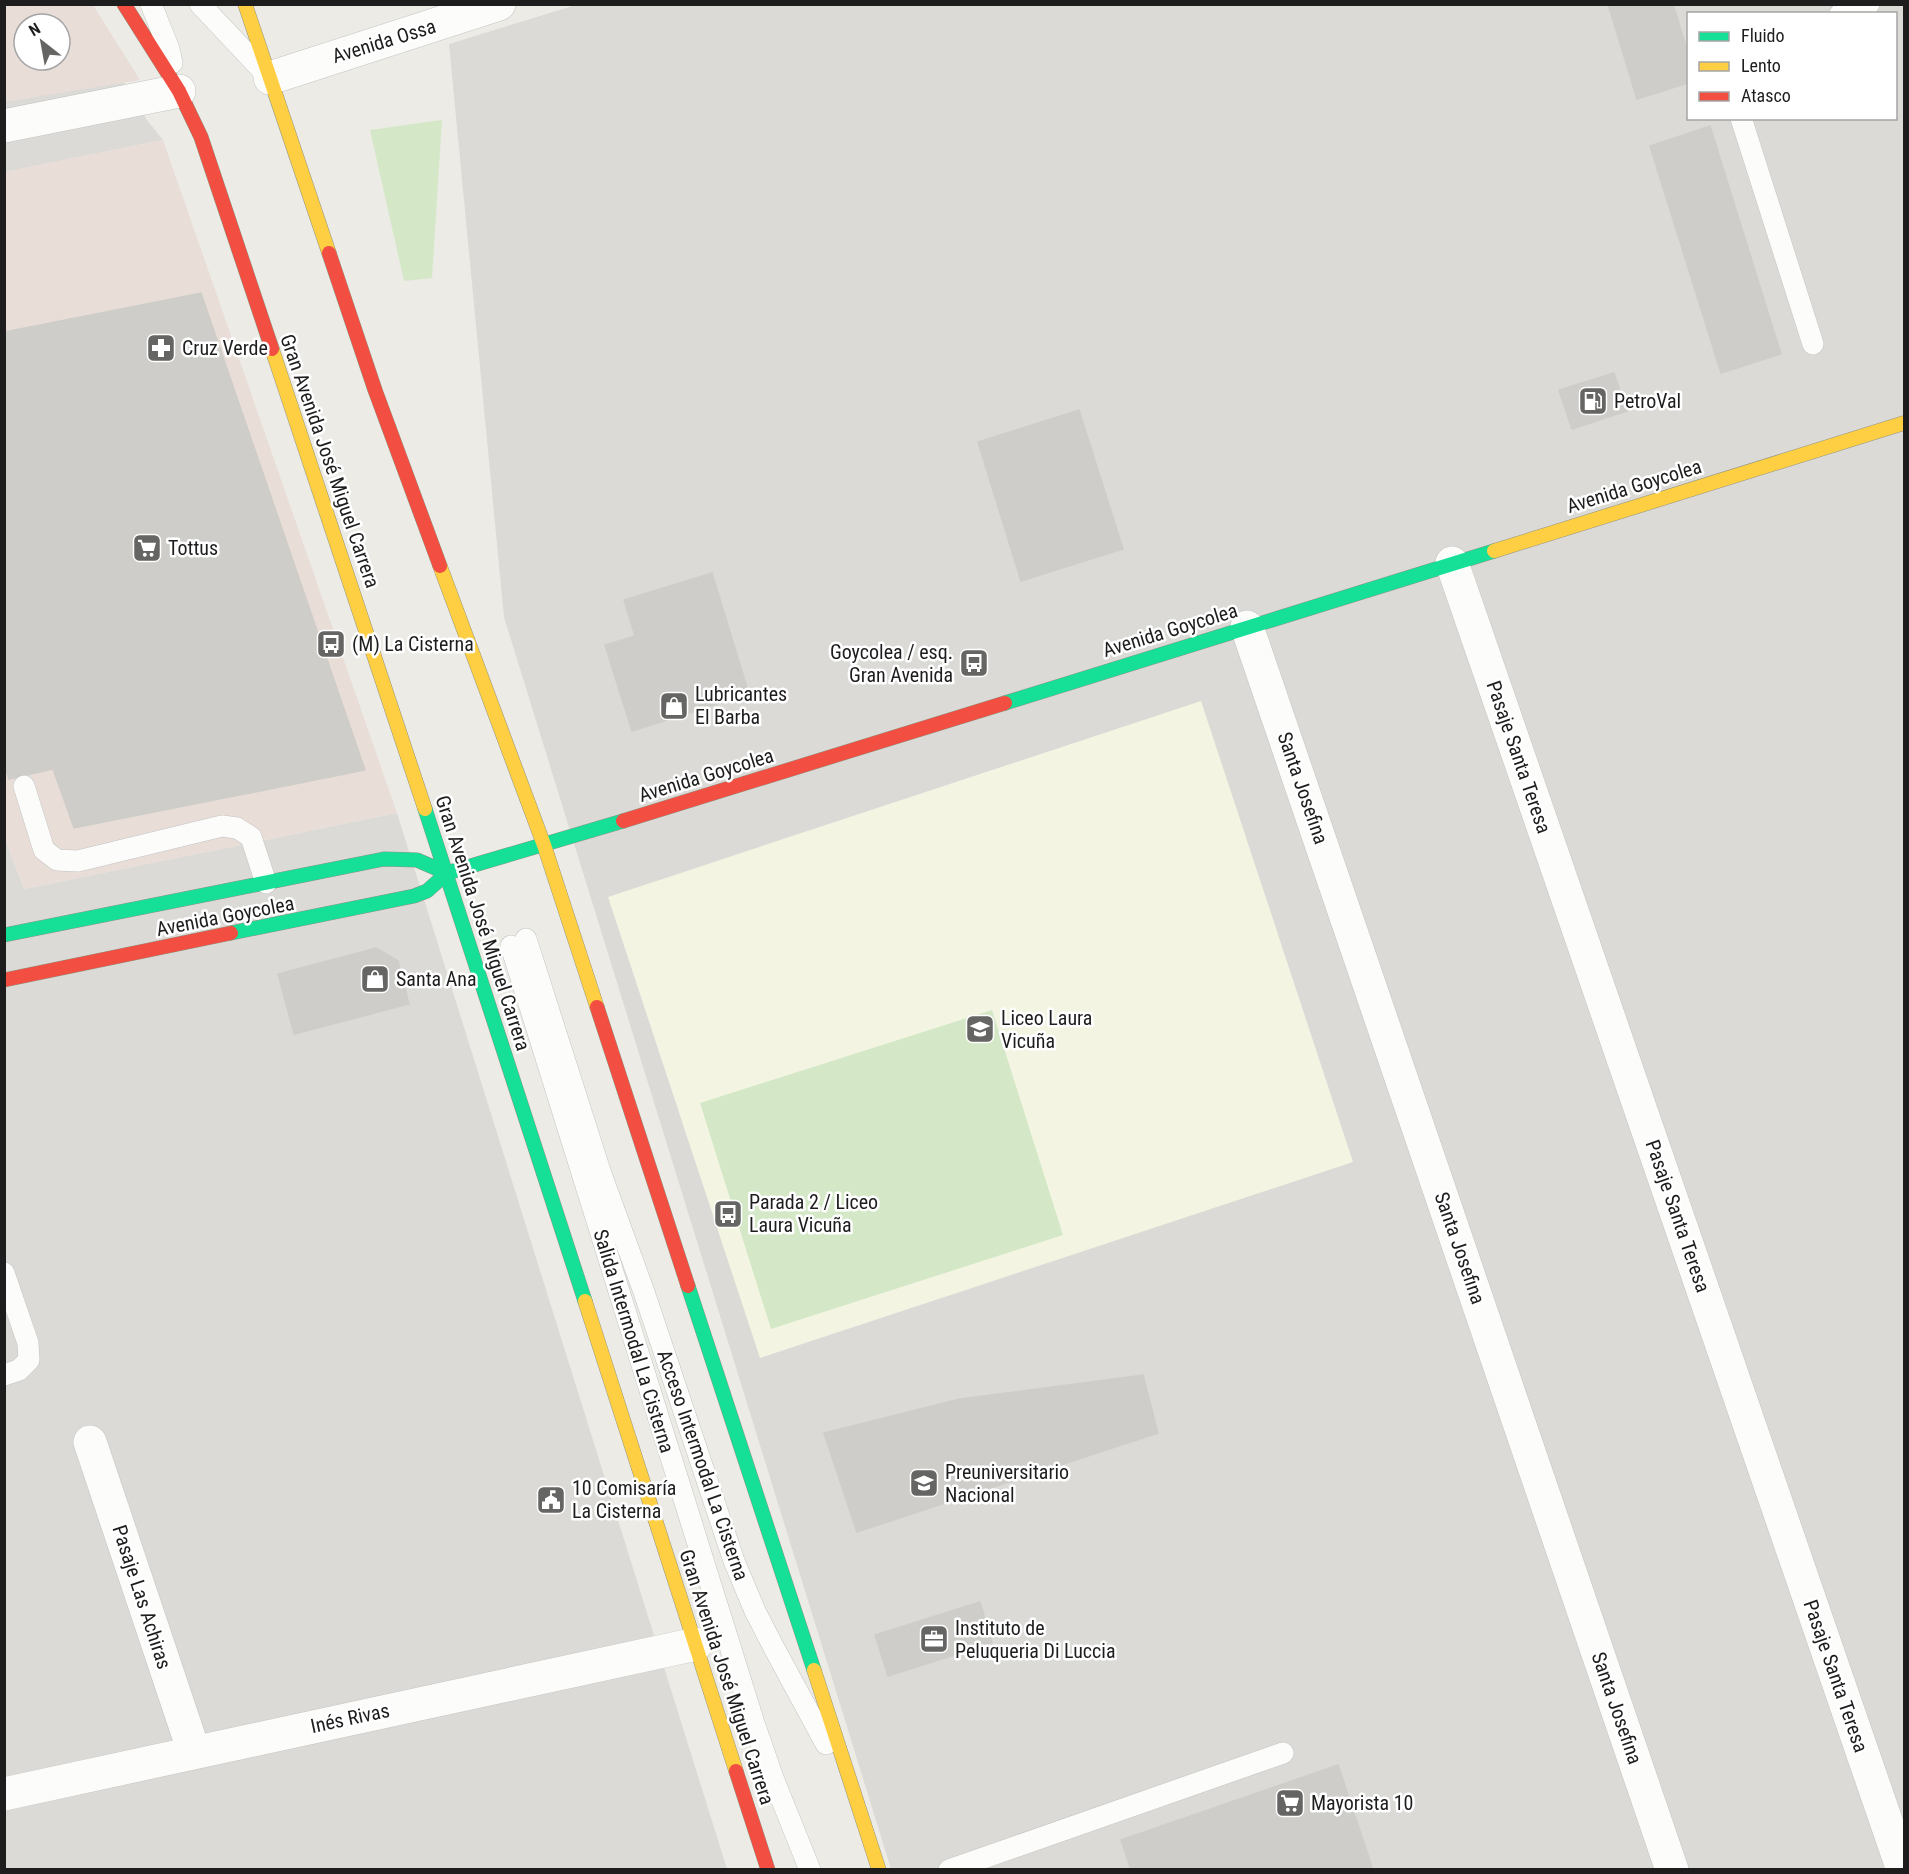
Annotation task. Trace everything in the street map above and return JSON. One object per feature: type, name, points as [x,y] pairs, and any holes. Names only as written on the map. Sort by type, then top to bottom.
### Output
[{"type":"main road","name":"Gran Avenida José Miguel Carrera","points":[[124,4],[179,91],[201,137],[447,873],[768,1869]]},
{"type":"main road","points":[[245,4],[375,390],[544,845],[879,1869]]},
{"type":"main road","name":"Avenida Goycolea","points":[[4,980],[398,901],[427,891],[447,873],[544,845],[1905,423]]},
{"type":"main road","name":"Avenida Goycolea","points":[[4,935],[401,857],[432,865],[447,873]]},
{"type":"street","name":"Avenida Ossa","points":[[270,78],[499,4]]},
{"type":"street","points":[[4,126],[179,91]]},
{"type":"street","name":"Pasaje Santa Teresa","points":[[1452,563],[1903,1869]]},
{"type":"street","name":"Santa Josefina","points":[[1247,627],[1672,1869]]},
{"type":"street","name":"Pasaje Las Achiras","points":[[90,1442],[194,1752]]},
{"type":"street","name":"Inés Rivas","points":[[4,1794],[696,1644]]},
{"type":"lane","points":[[151,4],[169,50],[179,91]]},
{"type":"lane","points":[[200,4],[270,78]]},
{"type":"lane","points":[[1846,12],[1869,4]]},
{"type":"lane","points":[[1742,120],[1813,344]]},
{"type":"lane","points":[[24,786],[44,850],[57,860],[78,861],[222,826],[237,828],[251,837],[266,883]]},
{"type":"lane","name":"Acceso Intermodal La Cisterna","points":[[518,942],[644,1292],[735,1561],[772,1646],[859,1805]]},
{"type":"lane","name":"Salida Intermodal La Cisterna","points":[[518,942],[754,1723],[773,1778],[810,1869]]},
{"type":"lane","points":[[4,1273],[28,1343],[29,1360],[19,1370],[4,1375]]},
{"type":"lane","points":[[949,1869],[1283,1753]]},
{"type":"shaded area","points":[[5,4],[93,5],[140,80],[5,102]]},
{"type":"shaded area","points":[[579,4],[1904,5],[1904,1869],[891,1869],[504,617],[449,44]]},
{"type":"shaded area","points":[[5,5],[76,5],[147,120],[163,140],[5,172]]},
{"type":"shaded area","name":"Tottus","points":[[163,140],[397,813],[24,889],[4,836],[4,172]]},
{"type":"shaded area","name":"Liceo Laura Vicuña","points":[[1201,701],[1353,1162],[760,1358],[608,897]]},
{"type":"shaded area","points":[[397,813],[727,1869],[5,1869],[4,836],[24,889]]},
{"type":"green space","points":[[442,120],[432,278],[404,281],[370,130]]},
{"type":"green space","points":[[992,1010],[1063,1235],[771,1329],[700,1103]]},
{"type":"building","points":[[1608,4],[1673,4],[1687,50],[1687,83],[1637,99]]},
{"type":"building","points":[[1710,126],[1781,354],[1721,373],[1650,146]]},
{"type":"building","name":"Tottus","points":[[201,293],[365,770],[74,828],[53,769],[9,779],[4,764],[4,332]]},
{"type":"building","name":"PetroVal","points":[[1614,373],[1627,411],[1572,429],[1559,390]]},
{"type":"building","points":[[1079,410],[1123,549],[1021,581],[978,442]]},
{"type":"building","points":[[712,573],[749,694],[632,731],[605,645],[635,636],[624,600]]},
{"type":"building","points":[[376,948],[398,961],[409,1004],[294,1034],[278,974]]},
{"type":"building","name":"Preuniversitario Nacional","points":[[1143,1375],[1158,1433],[857,1532],[824,1433],[960,1399]]},
{"type":"building","name":"Instituto de Peluqueria Di Luccia","points":[[980,1602],[992,1643],[888,1676],[875,1635]]},
{"type":"building","name":"Mayorista 10","points":[[1338,1765],[1373,1870],[1131,1870],[1121,1840]]},
{"type":"traffic: fast","points":[[1005,703],[1494,551]]},
{"type":"traffic: fast","points":[[425,809],[585,1301]]},
{"type":"traffic: fast","points":[[231,933],[414,896],[427,891],[447,873],[623,821]]},
{"type":"traffic: fast","points":[[4,935],[384,859],[417,860],[447,873]]},
{"type":"traffic: fast","points":[[688,1286],[814,1670]]},
{"type":"traffic: slow","points":[[245,4],[329,253]]},
{"type":"traffic: slow","points":[[272,349],[425,809]]},
{"type":"traffic: slow","points":[[1494,551],[1904,423]]},
{"type":"traffic: slow","points":[[440,566],[544,845],[597,1007]]},
{"type":"traffic: slow","points":[[585,1301],[736,1771]]},
{"type":"traffic: slow","points":[[814,1670],[879,1870]]},
{"type":"traffic: jam","points":[[124,4],[179,91],[201,137],[272,349]]},
{"type":"traffic: jam","points":[[329,253],[375,390],[440,566]]},
{"type":"traffic: jam","points":[[623,821],[1005,703]]},
{"type":"traffic: jam","points":[[4,980],[231,933]]},
{"type":"traffic: jam","points":[[597,1007],[688,1286]]},
{"type":"traffic: jam","points":[[736,1771],[768,1870]]},
{"type":"place","name":"Cruz Verde","points":[[161,348]]},
{"type":"place","name":"PetroVal","points":[[1593,401]]},
{"type":"place","name":"Tottus","points":[[147,548]]},
{"type":"place","name":"(M) La Cisterna","points":[[331,644]]},
{"type":"place","name":"Goycolea / esq. Gran Avenida","points":[[974,663]]},
{"type":"place","name":"Lubricantes El Barba","points":[[674,706]]},
{"type":"place","name":"Santa Ana","points":[[375,979]]},
{"type":"place","name":"Liceo Laura Vicuña","points":[[980,1029]]},
{"type":"place","name":"Parada 2 / Liceo Laura Vicuña","points":[[728,1214]]},
{"type":"place","name":"Preuniversitario Nacional","points":[[924,1483]]},
{"type":"place","name":"10 Comisaría La Cisterna","points":[[551,1500]]},
{"type":"place","name":"Instituto de Peluqueria Di Luccia","points":[[934,1639]]},
{"type":"place","name":"Mayorista 10","points":[[1290,1803]]}]
